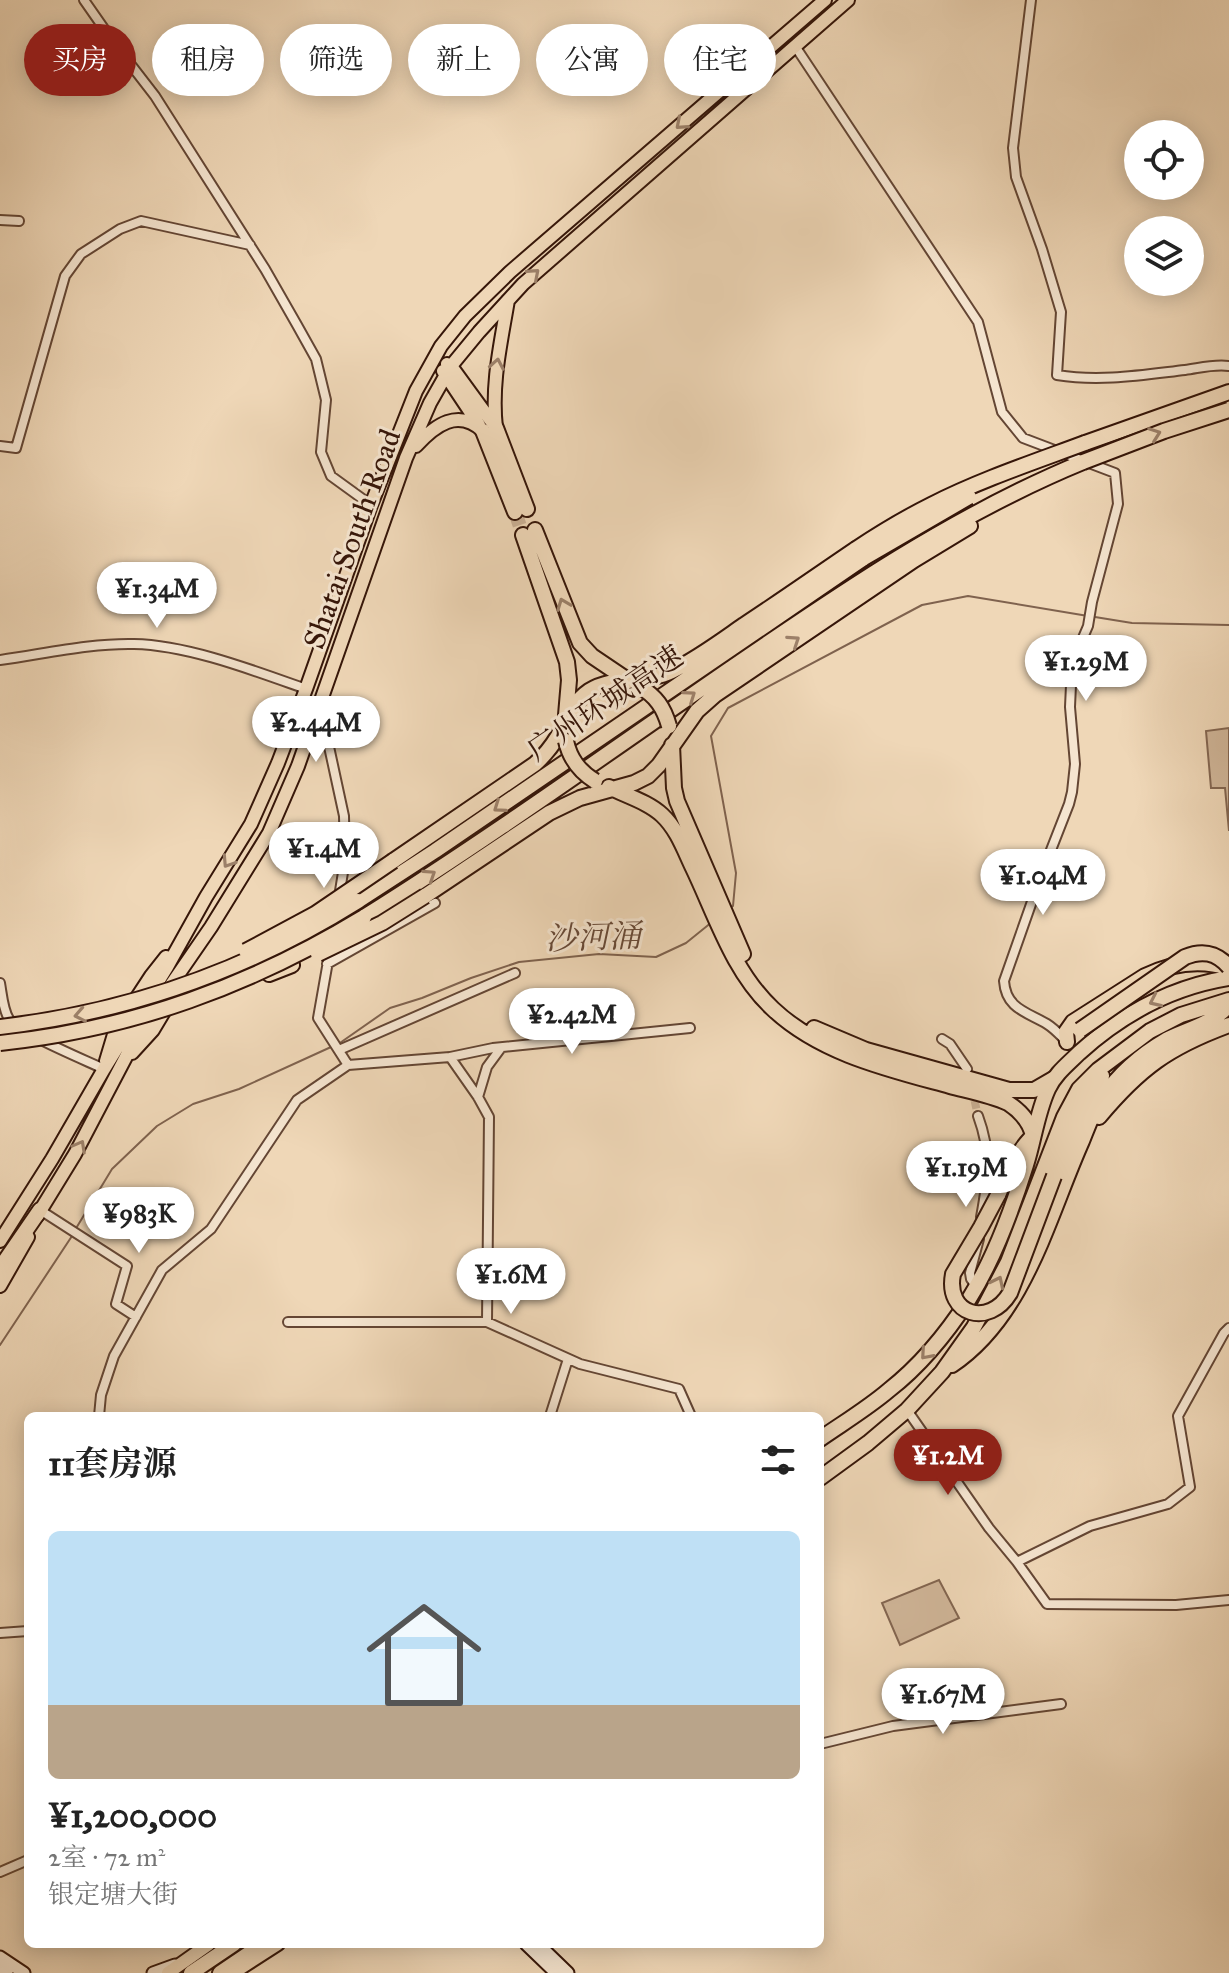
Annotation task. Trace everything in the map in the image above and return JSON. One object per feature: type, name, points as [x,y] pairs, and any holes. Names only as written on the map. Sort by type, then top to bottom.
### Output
[{"type":"highway","name":"广州环城高速","points":[[0,1027],[92,1012],[185,986],[321,924],[435,851],[864,558],[966,498],[1085,443],[1229,392]]},
{"type":"highway","name":"广州环城高速","points":[[0,1043],[94,1029],[182,1004],[274,967],[316,946],[442,868],[874,572],[924,541],[968,516],[1083,462],[1229,410]]},
{"type":"highway","points":[[490,429],[521,510]]},
{"type":"highway","points":[[570,712],[589,691],[602,685],[666,674],[687,663],[867,542],[930,505],[1085,443]]},
{"type":"highway","points":[[182,1004],[292,965],[382,923],[549,813],[580,798],[644,779],[659,765],[697,711],[715,695],[906,565],[1083,462]]},
{"type":"highway","points":[[148,997],[197,978],[315,914],[514,779],[562,737],[570,712],[565,654],[529,533],[580,643],[592,656],[637,681],[658,701],[666,715],[672,747],[674,788],[684,821],[739,946],[771,995],[797,1018],[827,1035],[906,1068],[1008,1103],[1029,1124],[1033,1136]]},
{"type":"highway","points":[[569,680],[562,737],[577,766],[595,781],[619,787],[651,806],[674,828],[719,925],[759,995],[787,1021],[814,1039],[844,1053],[1009,1090],[1034,1090],[1053,1079],[1103,1032],[1138,1009],[1189,987],[1229,978]]},
{"type":"highway","points":[[674,788],[678,748],[689,722]]},
{"type":"highway","points":[[659,765],[668,746],[669,726]]},
{"type":"highway","points":[[580,798],[613,796],[651,806]]},
{"type":"highway","points":[[824,1436],[889,1391],[919,1363],[942,1336],[976,1286],[1001,1232],[1026,1164],[1060,1052],[1067,1042],[1185,957],[1197,952],[1210,953],[1229,968]]},
{"type":"highway","points":[[1067,1042],[1066,1032],[1073,1022],[1157,970],[1200,962],[1229,968]]},
{"type":"highway","points":[[942,1372],[974,1348],[1014,1299],[1095,1109],[1104,1095],[1119,1077],[1150,1051],[1221,1015],[1229,1002]]},
{"type":"highway","points":[[824,1475],[907,1410],[942,1372],[974,1327],[1000,1280],[1071,1101],[1079,1089],[1098,1070],[1150,1031],[1198,1009],[1229,1002]]},
{"type":"highway","points":[[1082,1140],[1110,1103],[1154,1062],[1180,1045],[1229,1025]]},
{"type":"highway","points":[[1033,1136],[1022,1147],[977,1235],[953,1274],[952,1290],[959,1304],[978,1314],[993,1311],[1006,1301],[1070,1132],[1085,1100],[1122,1053]]},
{"type":"highway","points":[[0,1268],[40,1210]]},
{"type":"highway","points":[[185,1969],[226,1948]]},
{"type":"highway","points":[[220,1973],[257,1948]]},
{"type":"main road","name":"Shatai South Road","points":[[104,1069],[115,1031],[159,965],[180,944],[251,824],[306,689],[371,505],[433,358],[465,316],[510,272],[825,0]]},
{"type":"main road","name":"Shatai South Road","points":[[40,1210],[80,1147],[124,1060],[153,1030],[189,969],[198,945],[269,833],[292,782],[406,458],[449,370],[523,284],[848,0]]},
{"type":"main road","points":[[490,429],[508,300]]},
{"type":"main road","points":[[433,358],[449,370],[490,429]]},
{"type":"main road","points":[[411,405],[426,412]]},
{"type":"main road","points":[[406,458],[440,424],[463,421],[490,429]]},
{"type":"main road","points":[[0,1241],[104,1069]]},
{"type":"main road","points":[[0,1286],[40,1210]]},
{"type":"main road","points":[[168,1973],[185,1969],[205,1948]]},
{"type":"main road","points":[[233,1973],[272,1948]]},
{"type":"main road","points":[[530,1948],[556,1973]]},
{"type":"main road","points":[[542,1948],[568,1973]]},
{"type":"main road","points":[[0,1957],[24,1973]]},
{"type":"main road","points":[[0,1968],[7,1973]]},
{"type":"main road","points":[[153,1973],[185,1969]]},
{"type":"street","points":[[84,0],[155,96],[250,245],[316,359],[326,400],[321,452],[331,476],[371,505]]},
{"type":"street","points":[[1031,0],[1013,148],[1016,177],[1061,312],[1057,375],[1074,378],[1123,377],[1199,366],[1229,366]]},
{"type":"street","points":[[795,46],[978,322],[1002,412],[1023,438],[1115,473],[1118,504],[1088,626],[1076,654],[1071,685],[1075,776],[1069,804],[1004,981],[1005,992],[1015,1006],[1053,1029],[1067,1042]]},
{"type":"street","points":[[0,220],[19,221]]},
{"type":"street","points":[[0,446],[16,448],[65,276],[81,254],[120,229],[141,221],[250,245]]},
{"type":"street","points":[[0,660],[89,647],[143,644],[219,660],[306,689]]},
{"type":"street","points":[[320,705],[344,816],[346,839],[318,1018],[348,1065]]},
{"type":"street","points":[[327,964],[435,903]]},
{"type":"street","points":[[339,1050],[515,973]]},
{"type":"street","points":[[0,983],[6,1014],[12,1023],[104,1069]]},
{"type":"street","points":[[99,1412],[101,1395],[114,1356],[162,1270],[211,1229],[297,1100],[348,1065],[450,1057],[501,1048],[690,1028]]},
{"type":"street","points":[[942,1039],[950,1044],[967,1069]]},
{"type":"street","points":[[478,1097],[487,1067],[501,1048]]},
{"type":"street","points":[[450,1057],[489,1117],[487,1322]]},
{"type":"street","points":[[976,1286],[970,1273],[979,1242],[988,1179],[988,1160],[978,1116]]},
{"type":"street","points":[[40,1210],[127,1266],[116,1304],[136,1317]]},
{"type":"street","points":[[288,1322],[487,1322],[580,1364],[679,1389],[689,1412]]},
{"type":"street","points":[[1017,1562],[1090,1526],[1168,1504],[1190,1487],[1178,1416],[1229,1328]]},
{"type":"street","points":[[551,1412],[568,1359]]},
{"type":"street","points":[[907,1410],[989,1528],[1047,1604],[1176,1605],[1229,1600]]},
{"type":"street","points":[[0,1633],[24,1631]]},
{"type":"street","points":[[824,1743],[893,1726],[1061,1704]]},
{"type":"street","points":[[0,1872],[24,1862]]},
{"type":"shaded area","points":[[1229,728],[1229,831],[1225,788],[1211,788],[1206,731]]},
{"type":"shaded area","points":[[939,1580],[959,1618],[900,1645],[882,1603]]},
{"type":"waterway","name":"沙河涌","points":[[730,908],[733,906],[736,873],[711,736],[728,708],[922,605],[968,596],[1088,616]]},
{"type":"waterway","name":"沙河涌","points":[[1095,617],[1132,623],[1229,625]]},
{"type":"waterway","name":"沙河涌","points":[[337,1045],[390,1008],[519,962],[599,954],[656,957],[686,943],[712,922]]},
{"type":"waterway","name":"沙河涌","points":[[75,1230],[112,1169],[157,1126],[193,1104],[239,1089],[331,1047]]},
{"type":"waterway","name":"沙河涌","points":[[0,1345],[72,1236]]},
{"type":"tunnel","points":[[515,512],[523,535]]},
{"type":"tunnel","points":[[972,1089],[978,1116]]}]
